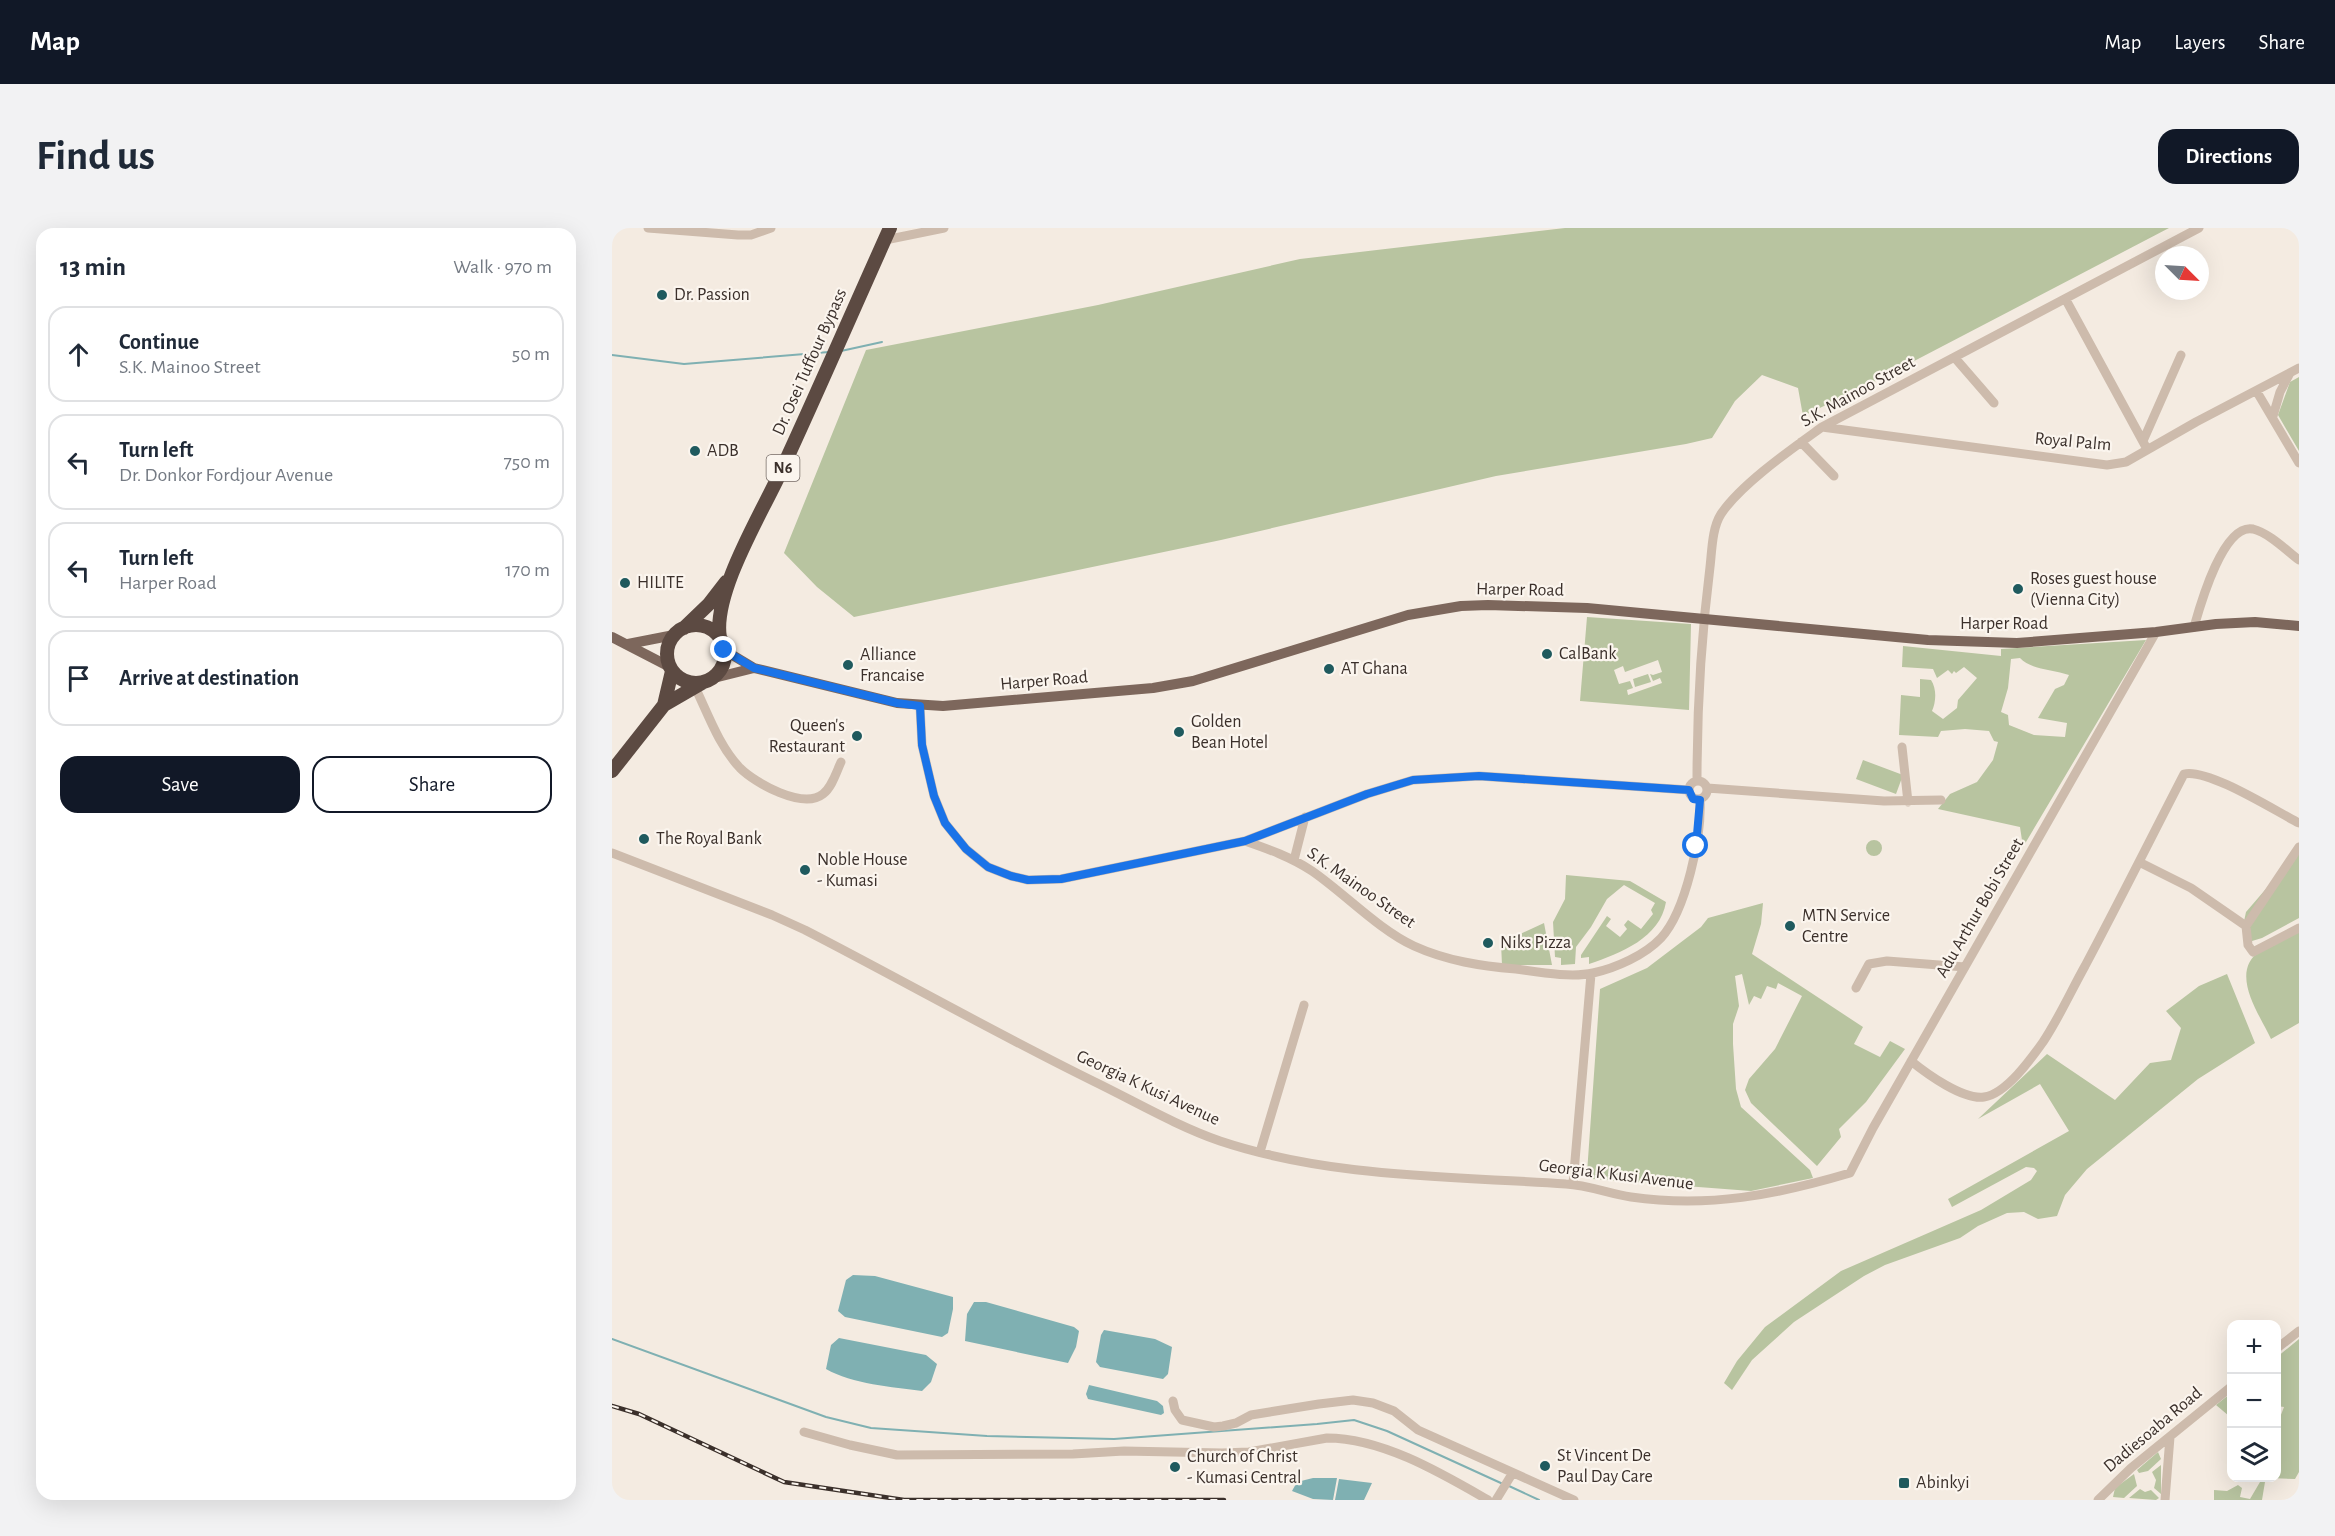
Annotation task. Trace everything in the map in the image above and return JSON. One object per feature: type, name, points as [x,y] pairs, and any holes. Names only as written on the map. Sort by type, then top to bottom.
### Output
[{"type":"highway","name":"Dr. Osei Tuffour Bypass","points":[[722,644],[720,614],[731,576],[888,234]]},
{"type":"highway","name":"Dr. Osei Tuffour Bypass","points":[[679,631],[709,604],[731,576]]},
{"type":"highway","points":[[664,705],[671,669],[667,650],[679,631],[704,626],[722,644]]},
{"type":"highway","name":"N6","points":[[703,683],[722,666],[722,644]]},
{"type":"highway","points":[[671,669],[683,680],[703,683]]},
{"type":"highway","points":[[612,771],[664,705],[703,683]]},
{"type":"main road","name":"Harper Road","points":[[722,644],[754,668],[897,703],[943,706],[1134,690],[1193,681],[1408,615],[1488,604],[1587,608],[1928,640],[2017,643],[2255,622],[2299,626]]},
{"type":"main road","points":[[627,644],[679,631]]},
{"type":"main road","points":[[612,637],[671,669]]},
{"type":"main road","name":"Harper Road","points":[[703,683],[754,668]]},
{"type":"street","points":[[648,228],[738,235],[752,235],[771,228]]},
{"type":"street","points":[[888,234],[944,228]]},
{"type":"street","name":"S.K. Mainoo Street","points":[[1697,781],[1703,620],[1715,533],[1722,513],[1770,466],[1822,427],[2199,228]]},
{"type":"street","points":[[2066,300],[2145,445]]},
{"type":"street","points":[[2145,445],[2181,355]]},
{"type":"street","points":[[1955,358],[1994,403]]},
{"type":"street","name":"Royal Palm","points":[[1822,427],[2108,465],[2126,462],[2145,445],[2257,392],[2299,368]]},
{"type":"street","points":[[2273,416],[2280,392],[2290,373]]},
{"type":"street","points":[[2257,392],[2299,463]]},
{"type":"street","points":[[1802,442],[1834,476]]},
{"type":"street","points":[[2194,627],[2208,580],[2223,552],[2241,532],[2250,528],[2261,532],[2299,560]]},
{"type":"street","name":"Adu Arthur Bobi Street","points":[[1819,1183],[1850,1173],[1911,1061],[2156,632]]},
{"type":"street","points":[[703,683],[724,746],[739,767],[756,782],[793,798],[815,798],[824,794],[841,762]]},
{"type":"street","points":[[920,706],[922,745],[934,796],[945,823],[966,849],[988,867],[1011,876],[1043,881],[1245,841],[1367,794],[1413,780],[1433,777],[1479,776],[1689,790]]},
{"type":"street","points":[[1902,747],[1908,802]]},
{"type":"street","points":[[1911,1061],[1932,1078],[1958,1091],[1982,1097],[1997,1093],[2025,1067],[2044,1040],[2184,774],[2197,774],[2258,798],[2299,823]]},
{"type":"street","points":[[1697,781],[1703,782],[1707,788],[1706,795],[1700,800],[1693,799],[1689,790],[1692,783],[1697,781]]},
{"type":"street","points":[[1707,788],[1908,802],[1941,800]]},
{"type":"street","name":"S.K. Mainoo Street","points":[[1245,841],[1294,860],[1412,945],[1450,959],[1480,966],[1550,973],[1591,974],[1614,967],[1647,949],[1661,938],[1673,920],[1696,846],[1700,800]]},
{"type":"street","points":[[1294,860],[1305,817]]},
{"type":"street","points":[[2299,847],[2246,926],[2248,945],[2253,952],[2299,928]]},
{"type":"street","name":"Georgia K Kusi Avenue","points":[[612,853],[805,930],[1068,1069],[1182,1125],[1221,1141],[1260,1152],[1354,1169],[1400,1174],[1573,1184],[1632,1197],[1702,1201],[1748,1198],[1819,1183]]},
{"type":"street","points":[[2139,862],[2191,888],[2246,926]]},
{"type":"street","points":[[1856,988],[1869,964],[1887,961],[1965,968]]},
{"type":"street","points":[[1573,1184],[1591,974]]},
{"type":"street","points":[[1260,1152],[1304,1005]]},
{"type":"street","points":[[2281,1346],[2299,1331]]},
{"type":"street","name":"Dadiesoaba Road","points":[[2097,1500],[2131,1468],[2227,1390]]},
{"type":"street","points":[[1173,1401],[1175,1410],[1182,1420],[1214,1427],[1236,1424],[1251,1415],[1327,1403],[1353,1400],[1373,1403],[1394,1411],[1418,1430],[1511,1477],[1574,1500]]},
{"type":"street","points":[[804,1432],[850,1445],[906,1455],[1073,1454],[1124,1451],[1249,1452],[1327,1438],[1339,1438],[1371,1446],[1430,1467],[1488,1500]]},
{"type":"street","points":[[2165,1500],[2170,1437]]},
{"type":"street","points":[[1499,1497],[1511,1477]]},
{"type":"green space","points":[[1565,228],[2169,228],[1872,383],[1803,416],[1798,388],[1762,375],[1735,401],[1712,438],[1496,476],[1221,540],[854,617],[817,587],[784,553],[866,350],[1098,305],[1300,259]]},
{"type":"green space","points":[[2299,377],[2299,451],[2278,415],[2290,382]]},
{"type":"green space","points":[[1587,617],[1691,624],[1689,710],[1580,701]],"holes":[[[1658,660],[1662,672],[1650,674],[1653,681],[1660,678],[1662,683],[1628,695],[1627,690],[1633,688],[1630,681],[1619,684],[1614,670],[1623,666],[1625,672]]]},
{"type":"green space","points":[[2146,640],[2023,847],[2020,827],[1938,809],[1950,794],[1977,782],[1993,760],[1998,742],[1994,741],[1989,731],[1965,729],[1941,731],[1938,737],[1899,735],[1901,695],[1920,697],[1920,679],[1931,680],[1935,695],[1932,711],[1943,719],[1957,708],[1958,700],[1977,678],[1964,667],[1952,674],[1948,670],[1937,678],[1933,669],[1902,667],[1903,646],[2001,656],[2001,649]],"holes":[[[2020,658],[2025,662],[2069,675],[2064,685],[2055,689],[2038,718],[2067,723],[2065,737],[2034,735],[2009,725],[2008,715],[2001,712],[2008,688],[2011,659]]]},
{"type":"green space","points":[[1648,674],[1651,682],[1635,687],[1633,679]]},
{"type":"green space","points":[[1863,760],[1903,775],[1896,794],[1856,779]]},
{"type":"green space","points":[[1874,840],[1882,848],[1874,856],[1866,848]]},
{"type":"green space","points":[[2299,846],[2299,918],[2262,938],[2252,941],[2244,937],[2243,926],[2246,912]]},
{"type":"green space","points":[[1566,875],[1630,881],[1666,902],[1662,915],[1647,935],[1626,949],[1589,964],[1589,957],[1581,958],[1607,916],[1611,919],[1606,926],[1620,937],[1627,929],[1624,925],[1628,920],[1641,929],[1653,914],[1651,910],[1655,903],[1624,885],[1607,899],[1576,947],[1575,964],[1561,965],[1561,958],[1555,957],[1553,922],[1565,899]]},
{"type":"green space","points":[[1763,903],[1761,924],[1752,954],[1863,1027],[1854,1044],[1880,1057],[1890,1041],[1905,1049],[1866,1102],[1839,1129],[1841,1137],[1817,1166],[1751,1103],[1745,1090],[1749,1079],[1775,1049],[1802,996],[1778,983],[1776,989],[1767,986],[1761,999],[1754,996],[1749,1005],[1742,974],[1735,976],[1739,1006],[1733,1024],[1733,1044],[1736,1089],[1741,1107],[1810,1170],[1813,1178],[1751,1191],[1593,1179],[1587,1173],[1600,989],[1647,968],[1701,927],[1708,918]]},
{"type":"green space","points":[[1544,923],[1552,965],[1502,965],[1501,943]]},
{"type":"green space","points":[[2299,931],[2299,1023],[2271,1039],[2249,993],[2246,981],[2247,970],[2251,959],[2261,950]]},
{"type":"green space","points":[[2227,974],[2255,1043],[2198,1079],[2087,1169],[2065,1195],[2057,1216],[2038,1219],[2024,1212],[2007,1213],[1978,1226],[1960,1238],[1885,1265],[1864,1276],[1794,1322],[1752,1360],[1732,1390],[1724,1383],[1737,1361],[1765,1327],[1841,1271],[1981,1210],[2031,1180],[2037,1171],[2026,1167],[1952,1207],[1948,1199],[2069,1131],[2040,1084],[1978,1119],[2047,1054],[2115,1100],[2150,1063],[2171,1060],[2181,1028],[2166,1011],[2199,986]]},
{"type":"green space","points":[[2299,1339],[2299,1472],[2295,1479],[2281,1478],[2281,1415],[2284,1407],[2281,1407],[2281,1354]]},
{"type":"green space","points":[[2227,1396],[2227,1414],[2216,1405]]},
{"type":"green space","points":[[2158,1452],[2161,1459],[2148,1471],[2139,1473],[2137,1470]]},
{"type":"green space","points":[[2161,1465],[2161,1494],[2154,1488],[2156,1480],[2152,1472]]},
{"type":"green space","points":[[2134,1474],[2137,1486],[2124,1498],[2113,1497],[2115,1488]]},
{"type":"green space","points":[[2260,1482],[2265,1482],[2262,1500],[2214,1500],[2214,1490],[2227,1491],[2238,1485],[2242,1488],[2240,1497],[2250,1499]]},
{"type":"green space","points":[[2140,1489],[2145,1492],[2151,1490],[2159,1498],[2156,1500],[2129,1498]]},
{"type":"water","points":[[853,1275],[875,1276],[953,1297],[948,1333],[942,1337],[845,1317],[838,1311],[846,1280]]},
{"type":"water","points":[[974,1302],[986,1302],[1074,1327],[1079,1331],[1076,1347],[1068,1363],[965,1341],[967,1314]]},
{"type":"water","points":[[1104,1330],[1155,1339],[1172,1347],[1168,1374],[1163,1379],[1100,1367],[1096,1362]]},
{"type":"water","points":[[839,1338],[926,1355],[937,1364],[931,1382],[922,1391],[873,1384],[836,1374],[826,1369],[831,1345]]},
{"type":"water","points":[[1089,1385],[1157,1401],[1163,1406],[1164,1413],[1161,1415],[1088,1399],[1086,1394]]},
{"type":"water","points":[[1313,1478],[1337,1478],[1333,1500],[1313,1499],[1292,1491],[1297,1482]]},
{"type":"water","points":[[1339,1479],[1372,1483],[1364,1500],[1335,1500]]},
{"type":"waterway","points":[[841,351],[882,342]]},
{"type":"waterway","points":[[612,355],[684,364],[829,352]]},
{"type":"waterway","points":[[612,1339],[826,1417],[871,1428],[987,1436],[1114,1439],[1354,1420],[1387,1431],[1503,1484]]},
{"type":"waterway","points":[[1509,1486],[1539,1500]]},
{"type":"railway","points":[[612,1406],[639,1414],[784,1482],[904,1500],[1224,1500]]},
{"type":"place","name":"Dr. Passion","points":[[662,295]]},
{"type":"place","name":"ADB","points":[[695,451]]},
{"type":"place","name":"HILITE","points":[[625,583]]},
{"type":"place","name":"Roses guest house (Vienna City)","points":[[2018,589]]},
{"type":"place","name":"CalBank","points":[[1547,654]]},
{"type":"place","name":"Alliance Francaise","points":[[848,665]]},
{"type":"place","name":"AT Ghana","points":[[1329,669]]},
{"type":"place","name":"Golden Bean Hotel","points":[[1179,732]]},
{"type":"place","name":"Queen's Restaurant","points":[[857,736]]},
{"type":"place","name":"The Royal Bank","points":[[644,839]]},
{"type":"place","name":"Noble House - Kumasi","points":[[805,870]]},
{"type":"place","name":"MTN Service Centre","points":[[1790,926]]},
{"type":"place","name":"Niks Pizza","points":[[1488,943]]},
{"type":"place","name":"St Vincent De Paul Day Care","points":[[1545,1466]]},
{"type":"place","name":"Church of Christ - Kumasi Central","points":[[1175,1467]]},
{"type":"place","name":"Abinkyi","points":[[1904,1483]]},
{"type":"route","points":[[724,650],[754,668],[795,676],[897,703],[920,706],[922,745],[934,796],[945,823],[966,849],[988,867],[1028,880],[1061,879],[1245,841],[1367,794],[1413,780],[1433,777],[1479,776],[1689,790],[1693,799],[1700,800],[1696,846]]}]
